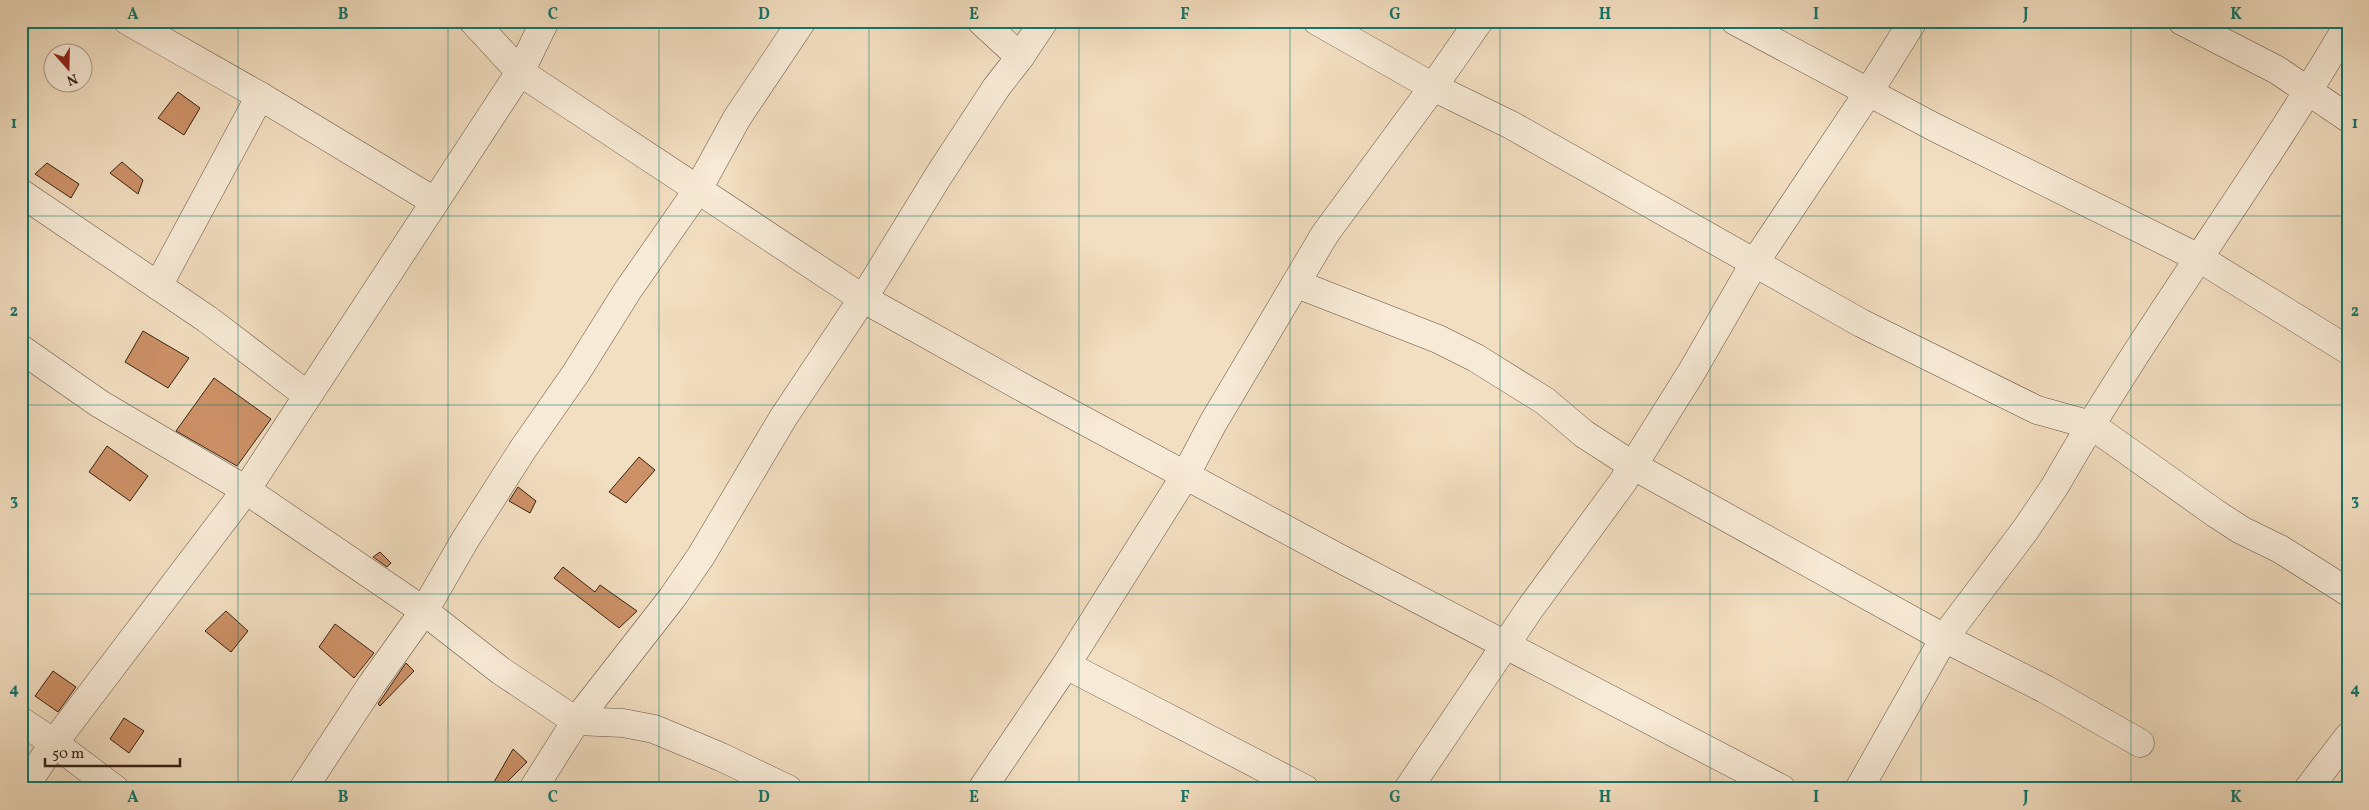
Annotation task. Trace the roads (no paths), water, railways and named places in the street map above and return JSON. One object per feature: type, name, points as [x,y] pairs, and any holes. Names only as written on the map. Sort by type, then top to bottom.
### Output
[{"type":"street","points":[[128,21],[260,96],[434,201]]},
{"type":"street","points":[[473,21],[520,72],[697,191],[862,298],[1185,476],[1782,789]]},
{"type":"street","points":[[23,789],[54,743],[246,490],[520,72],[545,21]]},
{"type":"street","points":[[303,789],[372,684],[424,611],[465,540],[522,449],[576,373],[628,290],[697,191],[737,118],[802,21]]},
{"type":"street","points":[[981,21],[1020,57]]},
{"type":"street","points":[[533,789],[576,721],[672,598],[701,556],[783,418],[862,298],[972,124],[1044,21]]},
{"type":"street","points":[[1317,21],[1434,87],[1511,125],[1861,323],[2037,410],[2092,425],[2241,530],[2280,549],[2348,592]]},
{"type":"street","points":[[982,789],[1066,665],[1185,476],[1213,423],[1325,234],[1434,87],[1479,21]]},
{"type":"street","points":[[1735,21],[1868,93],[2199,258],[2348,350]]},
{"type":"street","points":[[1408,789],[1507,644],[1607,506],[1691,373],[1755,262],[1868,93],[1913,21]]},
{"type":"street","points":[[2182,21],[2277,70],[2348,118]]},
{"type":"street","points":[[1859,789],[1944,638],[2026,529],[2309,90],[2348,24]]},
{"type":"street","points":[[158,286],[260,96]]},
{"type":"street","points":[[21,193],[207,319],[307,395]]},
{"type":"street","points":[[1297,284],[1438,339],[1484,362],[1545,401],[1584,434],[1632,465],[1944,638],[2045,689],[2140,743]]},
{"type":"street","points":[[21,348],[100,404],[246,490],[424,611],[501,671],[576,721],[623,722],[654,729],[721,757],[788,789]]},
{"type":"street","points":[[1066,665],[1305,789]]},
{"type":"street","points":[[21,721],[54,743],[114,789]]},
{"type":"street","points":[[2308,789],[2348,737]]}]
